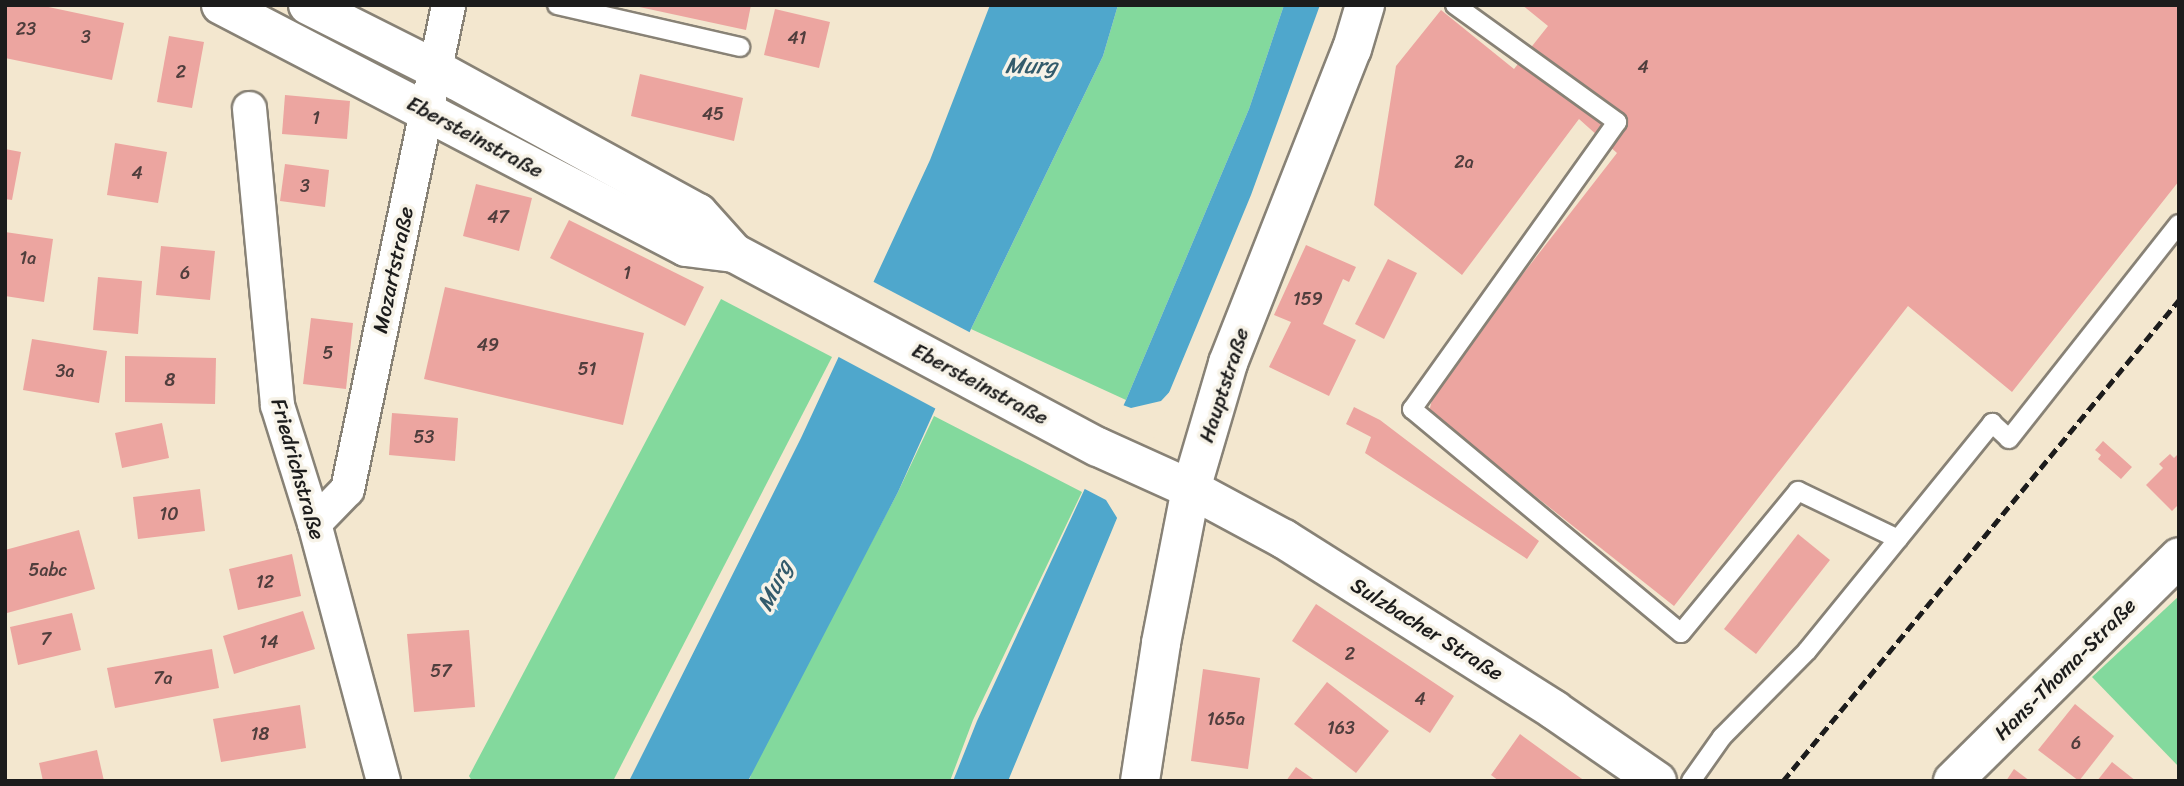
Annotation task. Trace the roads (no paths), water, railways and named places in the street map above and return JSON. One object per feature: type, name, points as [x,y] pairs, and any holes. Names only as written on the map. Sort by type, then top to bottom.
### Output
[{"type":"street","name":"Ebersteinstraße","points":[[221,5],[686,247],[734,253]]},
{"type":"street","name":"Ebersteinstraße","points":[[308,5],[435,69],[698,213],[734,253],[1098,447],[1191,489]]},
{"type":"street","name":"Mozartstraße","points":[[314,523],[347,489],[448,5]]},
{"type":"street","name":"Hauptstraße","points":[[1140,781],[1161,643],[1191,489],[1228,363],[1352,49],[1364,5]]},
{"type":"street","name":"Friedrichstraße","points":[[249,108],[277,405],[314,523],[383,781]]},
{"type":"street","name":"Sulzbacher Straße","points":[[1191,489],[1284,539],[1554,710],[1657,781]]},
{"type":"street","name":"Hans-Thoma-Straße","points":[[1953,781],[2179,557]]},
{"type":"lane","points":[[557,5],[740,47]]},
{"type":"lane","points":[[1455,5],[1617,122],[1412,410],[1681,633],[1798,491],[1898,539]]},
{"type":"lane","points":[[1691,781],[1721,737],[1807,651],[1992,422],[2009,439],[2179,224]]},
{"type":"water","name":"Murg","points":[[990,5],[1118,5],[1103,56],[971,329],[898,492],[748,781],[629,781],[801,438],[930,160]]},
{"type":"water","points":[[1284,5],[1320,5],[1251,195],[1008,781],[953,781],[977,721],[1126,400],[1249,109]]},
{"type":"railway","points":[[1783,781],[2179,300]]}]
